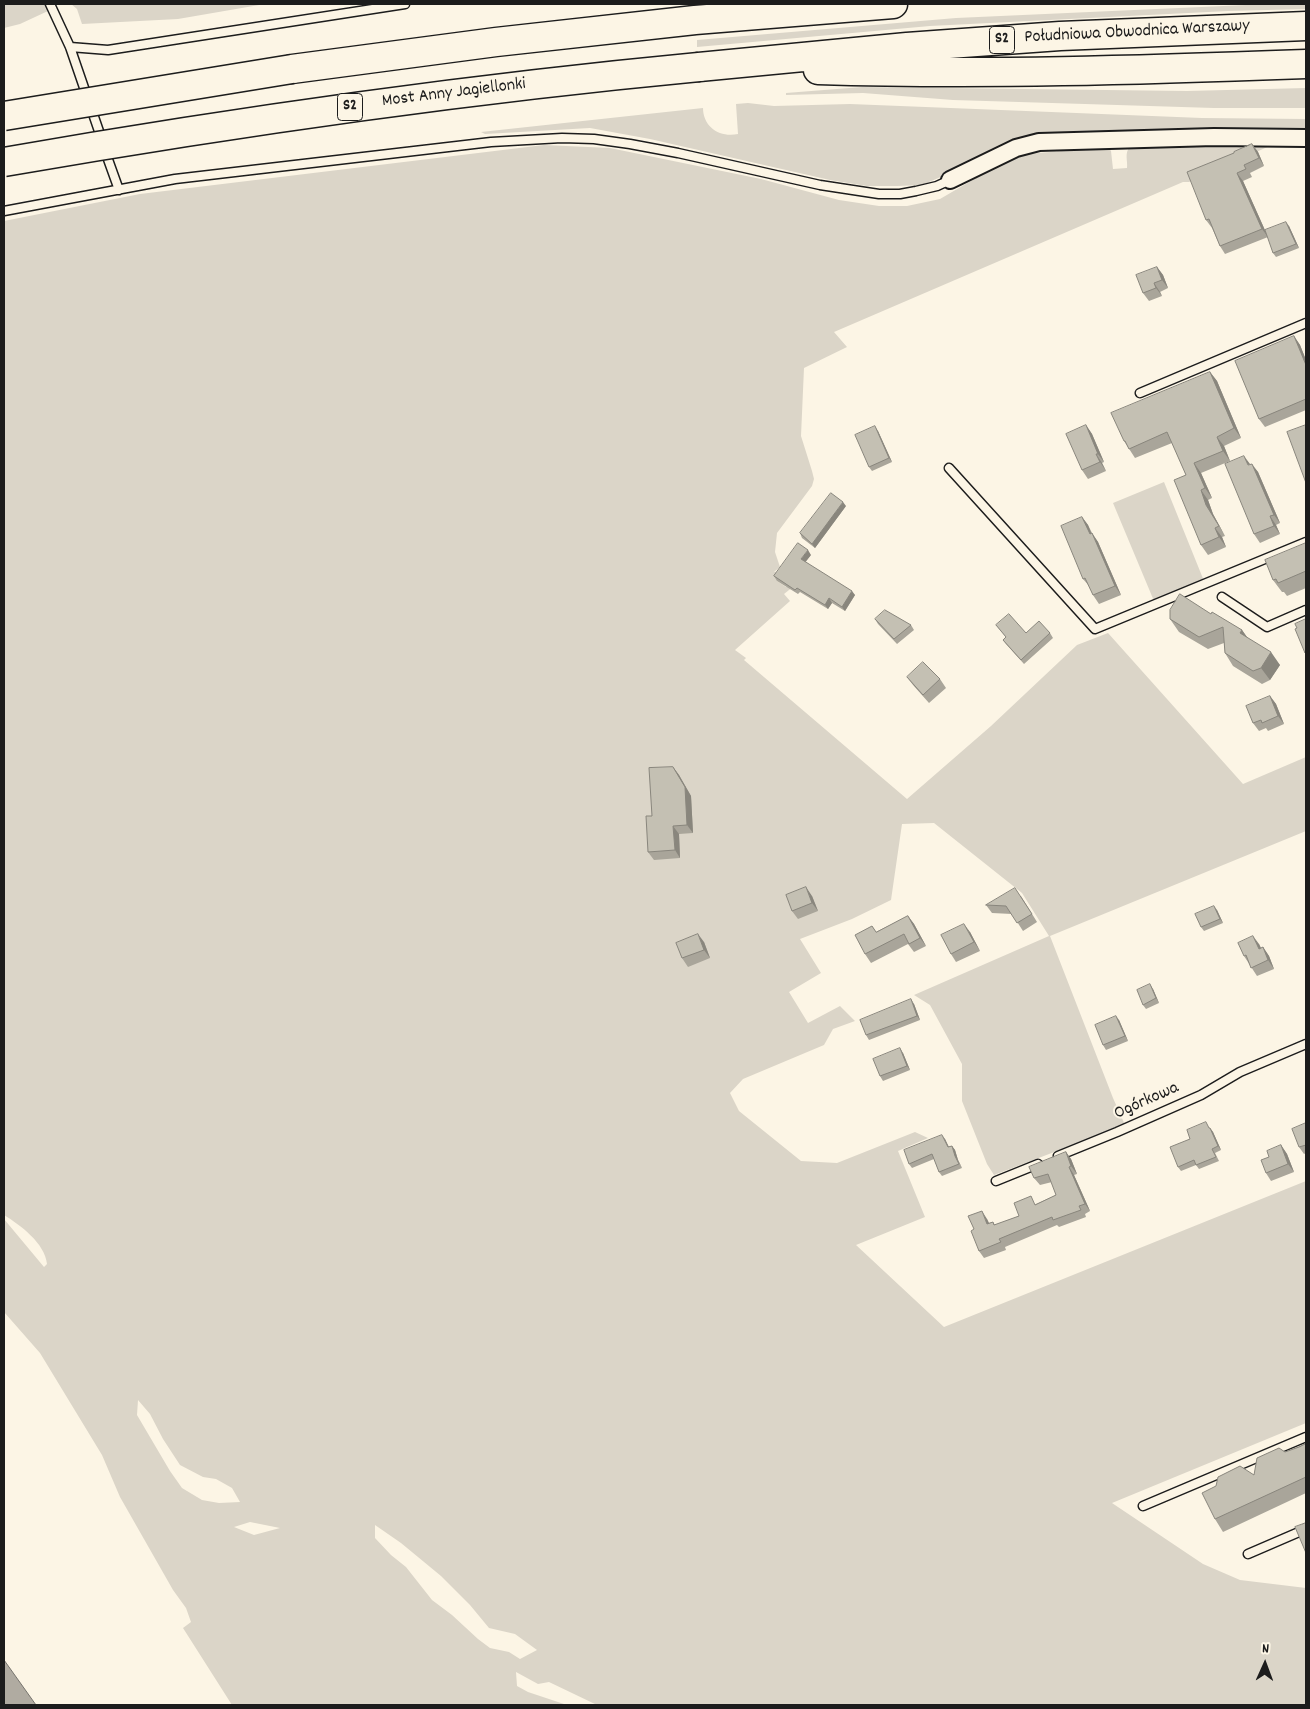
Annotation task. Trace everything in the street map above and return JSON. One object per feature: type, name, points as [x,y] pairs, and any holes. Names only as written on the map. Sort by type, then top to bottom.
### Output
[{"type":"highway","points":[[4,116],[302,68],[496,42],[695,20],[846,6],[893,4]]},
{"type":"highway","name":"Południowa Obwodnica Warszawy","points":[[699,67],[907,47],[1051,36],[1137,31],[1306,26]]},
{"type":"highway","points":[[699,67],[905,73],[996,73],[1306,64]]},
{"type":"highway","name":"Most Anny Jagiellonki","points":[[4,162],[180,132],[377,103],[576,79],[699,67]]},
{"type":"street","points":[[950,180],[1016,148],[1039,142],[1214,137],[1306,138]]},
{"type":"lane","points":[[50,4],[70,47],[119,190]]},
{"type":"lane","points":[[70,47],[108,50],[405,4]]},
{"type":"lane","points":[[4,211],[175,179],[491,142],[562,138],[594,139],[630,144],[820,185],[879,194],[916,191],[937,186],[950,180]]},
{"type":"lane","points":[[1140,393],[1306,323]]},
{"type":"lane","points":[[949,468],[1095,629],[1306,542]]},
{"type":"lane","points":[[1222,597],[1267,626],[1306,610]]},
{"type":"lane","name":"Ogórkowa","points":[[996,1181],[1200,1095],[1240,1072],[1306,1044]]},
{"type":"lane","points":[[1143,1506],[1306,1437]]},
{"type":"lane","points":[[1248,1554],[1306,1529]]},
{"type":"shaded area","points":[[4,4],[45,4],[48,11],[20,24],[4,28]]},
{"type":"shaded area","points":[[71,4],[265,4],[178,19],[82,24],[77,9]]},
{"type":"shaded area","points":[[1305,4],[1306,9],[1228,11],[930,26],[697,47],[697,40],[956,18]]},
{"type":"shaded area","points":[[862,87],[1187,91],[1306,88],[1306,108],[1214,108],[953,100],[863,93],[786,95],[786,93]]},
{"type":"shaded area","points":[[748,103],[774,106],[850,104],[1202,118],[1306,119],[1306,129],[1251,128],[1058,132],[1039,135],[922,185],[897,186],[867,186],[830,180],[650,139],[590,128],[485,134],[481,132],[703,108],[709,126],[719,133],[731,135],[738,134],[736,104]]},
{"type":"shaded area","points":[[1274,144],[1189,182],[1183,182],[834,332],[847,347],[804,368],[801,436],[814,479],[812,486],[777,533],[775,552],[780,567],[774,572],[783,571],[777,581],[786,587],[794,586],[784,594],[790,601],[735,650],[746,658],[744,660],[907,799],[991,726],[1077,645],[1108,633],[1243,784],[1306,757],[1306,831],[1050,936],[1125,1125],[994,1175],[987,1164],[962,1101],[962,1064],[930,1005],[914,995],[1049,936],[1022,893],[934,823],[902,824],[891,900],[852,919],[800,939],[821,973],[789,992],[808,1023],[840,1006],[855,1021],[833,1029],[824,1045],[743,1079],[730,1093],[739,1111],[801,1161],[837,1163],[915,1132],[928,1138],[898,1151],[925,1217],[856,1245],[944,1327],[1306,1181],[1306,1423],[1112,1503],[1203,1564],[1240,1580],[1306,1588],[1306,1705],[597,1705],[549,1682],[538,1684],[516,1672],[517,1686],[528,1692],[567,1705],[232,1705],[183,1628],[191,1622],[186,1608],[173,1590],[120,1497],[102,1455],[40,1353],[4,1312],[4,1219],[44,1267],[47,1264],[42,1249],[31,1235],[4,1215],[4,221],[140,194],[544,145],[610,148],[761,179],[839,200],[879,206],[907,206],[940,199],[1000,164],[1027,154],[1108,147],[1111,151],[1113,169],[1127,168],[1127,154],[1130,147]],"holes":[[[138,1400],[150,1414],[180,1465],[203,1477],[216,1479],[232,1488],[240,1502],[219,1503],[202,1500],[182,1488],[137,1415]],[[250,1522],[280,1528],[254,1535],[234,1527]],[[375,1525],[401,1543],[441,1576],[470,1605],[489,1628],[515,1634],[537,1650],[520,1659],[509,1652],[490,1648],[432,1600],[406,1567],[375,1538]]]},
{"type":"shaded area","points":[[1164,482],[1204,581],[1154,601],[1113,503]]},
{"type":"shaded area","points":[[4,1660],[36,1705],[4,1705]]},
{"type":"building","points":[[1252,144],[1259,158],[1244,165],[1246,169],[1237,173],[1262,229],[1220,246],[1209,219],[1206,220],[1187,172]]},
{"type":"building","points":[[1286,222],[1296,244],[1273,253],[1265,230]]},
{"type":"building","points":[[1157,267],[1162,280],[1154,283],[1156,288],[1143,293],[1136,275]]},
{"type":"building","points":[[1294,336],[1306,365],[1306,399],[1259,419],[1235,361]]},
{"type":"building","points":[[1210,372],[1234,428],[1217,437],[1223,451],[1194,463],[1205,488],[1201,490],[1206,505],[1219,526],[1215,528],[1219,537],[1201,545],[1174,480],[1186,475],[1167,432],[1129,449],[1111,413]]},
{"type":"building","points":[[1086,425],[1100,462],[1082,470],[1066,434]]},
{"type":"building","points":[[1306,425],[1306,483],[1287,432]]},
{"type":"building","points":[[875,426],[889,458],[869,467],[855,435]]},
{"type":"building","points":[[1244,456],[1248,465],[1252,464],[1274,515],[1270,516],[1274,526],[1254,534],[1225,464]]},
{"type":"building","points":[[831,493],[843,502],[812,544],[800,533]]},
{"type":"building","points":[[1082,517],[1090,534],[1092,533],[1115,586],[1093,595],[1085,578],[1083,579],[1061,526]]},
{"type":"building","points":[[798,543],[808,550],[801,559],[852,591],[842,607],[829,598],[825,605],[797,588],[795,590],[774,576]]},
{"type":"building","points":[[1306,543],[1306,571],[1278,583],[1276,579],[1273,580],[1265,560]]},
{"type":"building","points":[[1180,594],[1211,614],[1212,612],[1242,630],[1240,633],[1271,652],[1261,668],[1253,671],[1225,653],[1223,627],[1199,637],[1170,619],[1170,610]]},
{"type":"building","points":[[885,610],[911,625],[894,639],[875,619]]},
{"type":"building","points":[[1009,614],[1026,633],[1039,621],[1050,633],[1021,660],[1003,640],[1006,637],[996,625]]},
{"type":"building","points":[[1306,619],[1305,653],[1295,629],[1297,628],[1295,624]]},
{"type":"building","points":[[923,662],[940,679],[923,695],[907,677]]},
{"type":"building","points":[[1270,696],[1278,716],[1262,723],[1261,720],[1253,723],[1246,706]]},
{"type":"building","points":[[673,767],[685,787],[687,825],[673,826],[675,850],[648,852],[646,816],[652,816],[649,768]]},
{"type":"building","points":[[806,887],[812,903],[792,911],[786,895]]},
{"type":"building","points":[[1015,888],[1032,914],[1017,923],[1006,906],[986,905]]},
{"type":"building","points":[[1214,906],[1220,919],[1201,927],[1195,914]]},
{"type":"building","points":[[908,916],[920,938],[909,944],[904,934],[865,954],[855,935],[872,926],[876,932]]},
{"type":"building","points":[[964,924],[974,942],[951,954],[941,935]]},
{"type":"building","points":[[698,934],[704,950],[682,958],[676,943]]},
{"type":"building","points":[[1253,936],[1259,949],[1263,947],[1268,960],[1251,968],[1246,955],[1244,956],[1238,943]]},
{"type":"building","points":[[1150,984],[1156,998],[1143,1005],[1137,990]]},
{"type":"building","points":[[911,999],[917,1016],[866,1035],[860,1020]]},
{"type":"building","points":[[1116,1016],[1125,1036],[1103,1045],[1095,1025]]},
{"type":"building","points":[[900,1048],[907,1066],[880,1076],[873,1059]]},
{"type":"building","points":[[1206,1122],[1218,1146],[1212,1149],[1216,1157],[1196,1165],[1194,1160],[1178,1167],[1170,1147],[1190,1139],[1187,1130]]},
{"type":"building","points":[[1306,1123],[1306,1145],[1299,1147],[1292,1129]]},
{"type":"building","points":[[942,1135],[948,1147],[952,1146],[959,1164],[939,1172],[932,1154],[909,1164],[904,1150]]},
{"type":"building","points":[[1281,1145],[1288,1164],[1266,1173],[1261,1160],[1269,1157],[1267,1151]]},
{"type":"building","points":[[1066,1152],[1071,1166],[1069,1167],[1085,1204],[1079,1206],[1081,1210],[1053,1220],[1052,1217],[999,1239],[1001,1242],[979,1251],[971,1231],[974,1229],[968,1216],[982,1211],[987,1224],[993,1222],[994,1225],[1019,1216],[1014,1203],[1031,1196],[1035,1205],[1056,1195],[1048,1174],[1034,1178],[1029,1167]]},
{"type":"building","points":[[1306,1441],[1306,1477],[1215,1519],[1202,1493],[1216,1486],[1218,1477],[1240,1466],[1254,1475],[1257,1458],[1279,1448],[1285,1452],[1305,1444]]},
{"type":"building","points":[[1306,1523],[1306,1553],[1295,1527]]}]
